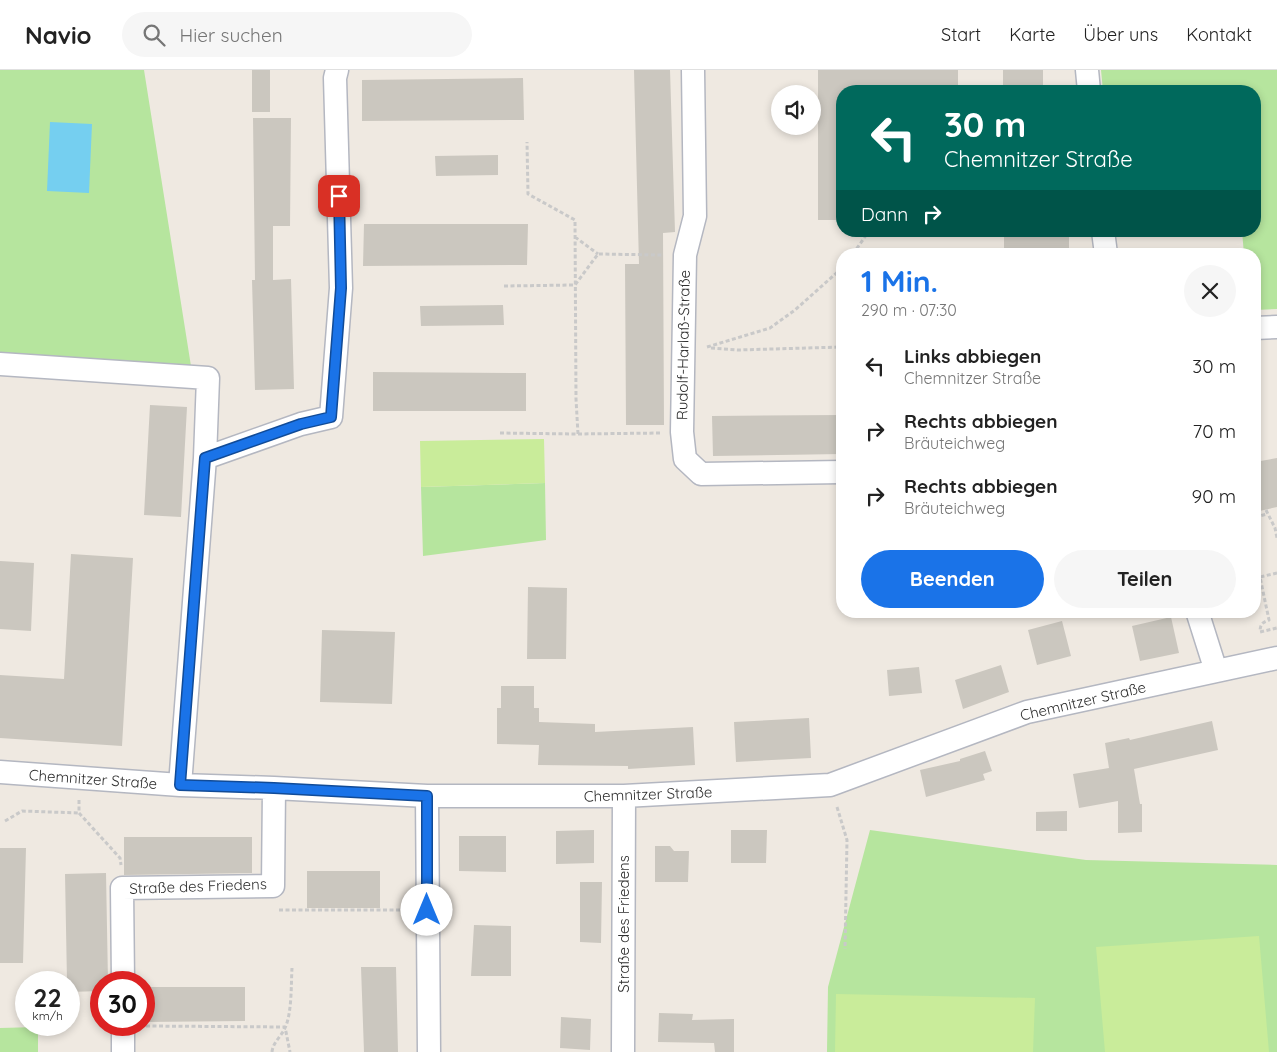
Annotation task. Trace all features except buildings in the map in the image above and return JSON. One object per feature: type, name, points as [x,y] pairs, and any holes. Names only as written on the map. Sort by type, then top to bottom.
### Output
[{"type":"street","points":[[205,458],[301,424],[331,417],[341,288],[336,70]]},
{"type":"street","name":"Rudolf-Harlaß-Straße","points":[[693,70],[695,216],[685,255],[682,432],[685,459],[701,474],[836,472]]},
{"type":"street","points":[[1087,70],[1088,85]]},
{"type":"street","points":[[1261,328],[1277,327]]},
{"type":"street","points":[[0,364],[208,378],[205,458],[180,785]]},
{"type":"street","points":[[1199,618],[1216,671]]},
{"type":"street","name":"Chemnitzer Straße","points":[[0,772],[180,785],[427,796],[624,796],[830,785],[1027,712],[1216,671],[1276,647]]},
{"type":"street","name":"Straße des Friedens","points":[[123,971],[122,888],[273,886],[274,788]]},
{"type":"street","points":[[427,796],[429,1052]]},
{"type":"street","name":"Straße des Friedens","points":[[623,1052],[624,796]]},
{"type":"street","points":[[123,1052],[127,1036]]},
{"type":"path","points":[[527,142],[528,194],[575,220],[578,434]]},
{"type":"path","points":[[575,237],[598,254],[685,255]]},
{"type":"path","points":[[857,248],[865,237]]},
{"type":"path","points":[[576,285],[598,254]]},
{"type":"path","points":[[836,273],[795,310],[770,328],[707,347],[737,350],[836,346]]},
{"type":"path","points":[[504,286],[576,285]]},
{"type":"path","points":[[500,433],[682,432]]},
{"type":"path","points":[[1266,510],[1266,514],[1275,528],[1277,538]]},
{"type":"path","points":[[1261,515],[1266,514]]},
{"type":"path","points":[[1261,577],[1272,576],[1277,573]]},
{"type":"path","points":[[1261,582],[1269,620],[1262,622],[1260,632],[1275,628],[1276,647]]},
{"type":"path","points":[[80,777],[79,813],[120,858],[122,888]]},
{"type":"path","points":[[830,785],[847,840],[845,949]]},
{"type":"path","points":[[5,821],[22,811],[79,813]]},
{"type":"path","points":[[279,910],[427,910]]},
{"type":"path","points":[[290,1052],[285,1028],[291,995],[292,968]]},
{"type":"path","points":[[155,1026],[285,1028]]},
{"type":"path","points":[[272,1052],[272,1046],[285,1028]]},
{"type":"green space","points":[[0,70],[144,70],[194,385],[0,368]]},
{"type":"green space","points":[[1101,70],[1277,70],[1277,309],[1261,310],[1261,248],[1243,248],[1243,237],[1261,237],[1261,85],[1102,85]]},
{"type":"green space","points":[[544,439],[545,483],[421,487],[420,441]]},
{"type":"green space","points":[[545,483],[546,540],[423,556],[421,487]]},
{"type":"green space","points":[[870,830],[1086,860],[1277,865],[1277,1052],[827,1052],[828,987]]},
{"type":"green space","points":[[1259,936],[1269,1052],[1105,1052],[1096,947]]},
{"type":"green space","points":[[836,994],[1035,998],[1033,1052],[835,1052]]},
{"type":"green space","points":[[0,1028],[15,1028],[15,1036],[38,1036],[38,1052],[0,1052]]},
{"type":"water","points":[[50,122],[92,124],[89,193],[47,191]]},
{"type":"route","points":[[339,196],[341,288],[331,417],[301,424],[205,458],[180,785],[427,796],[427,910]]}]
